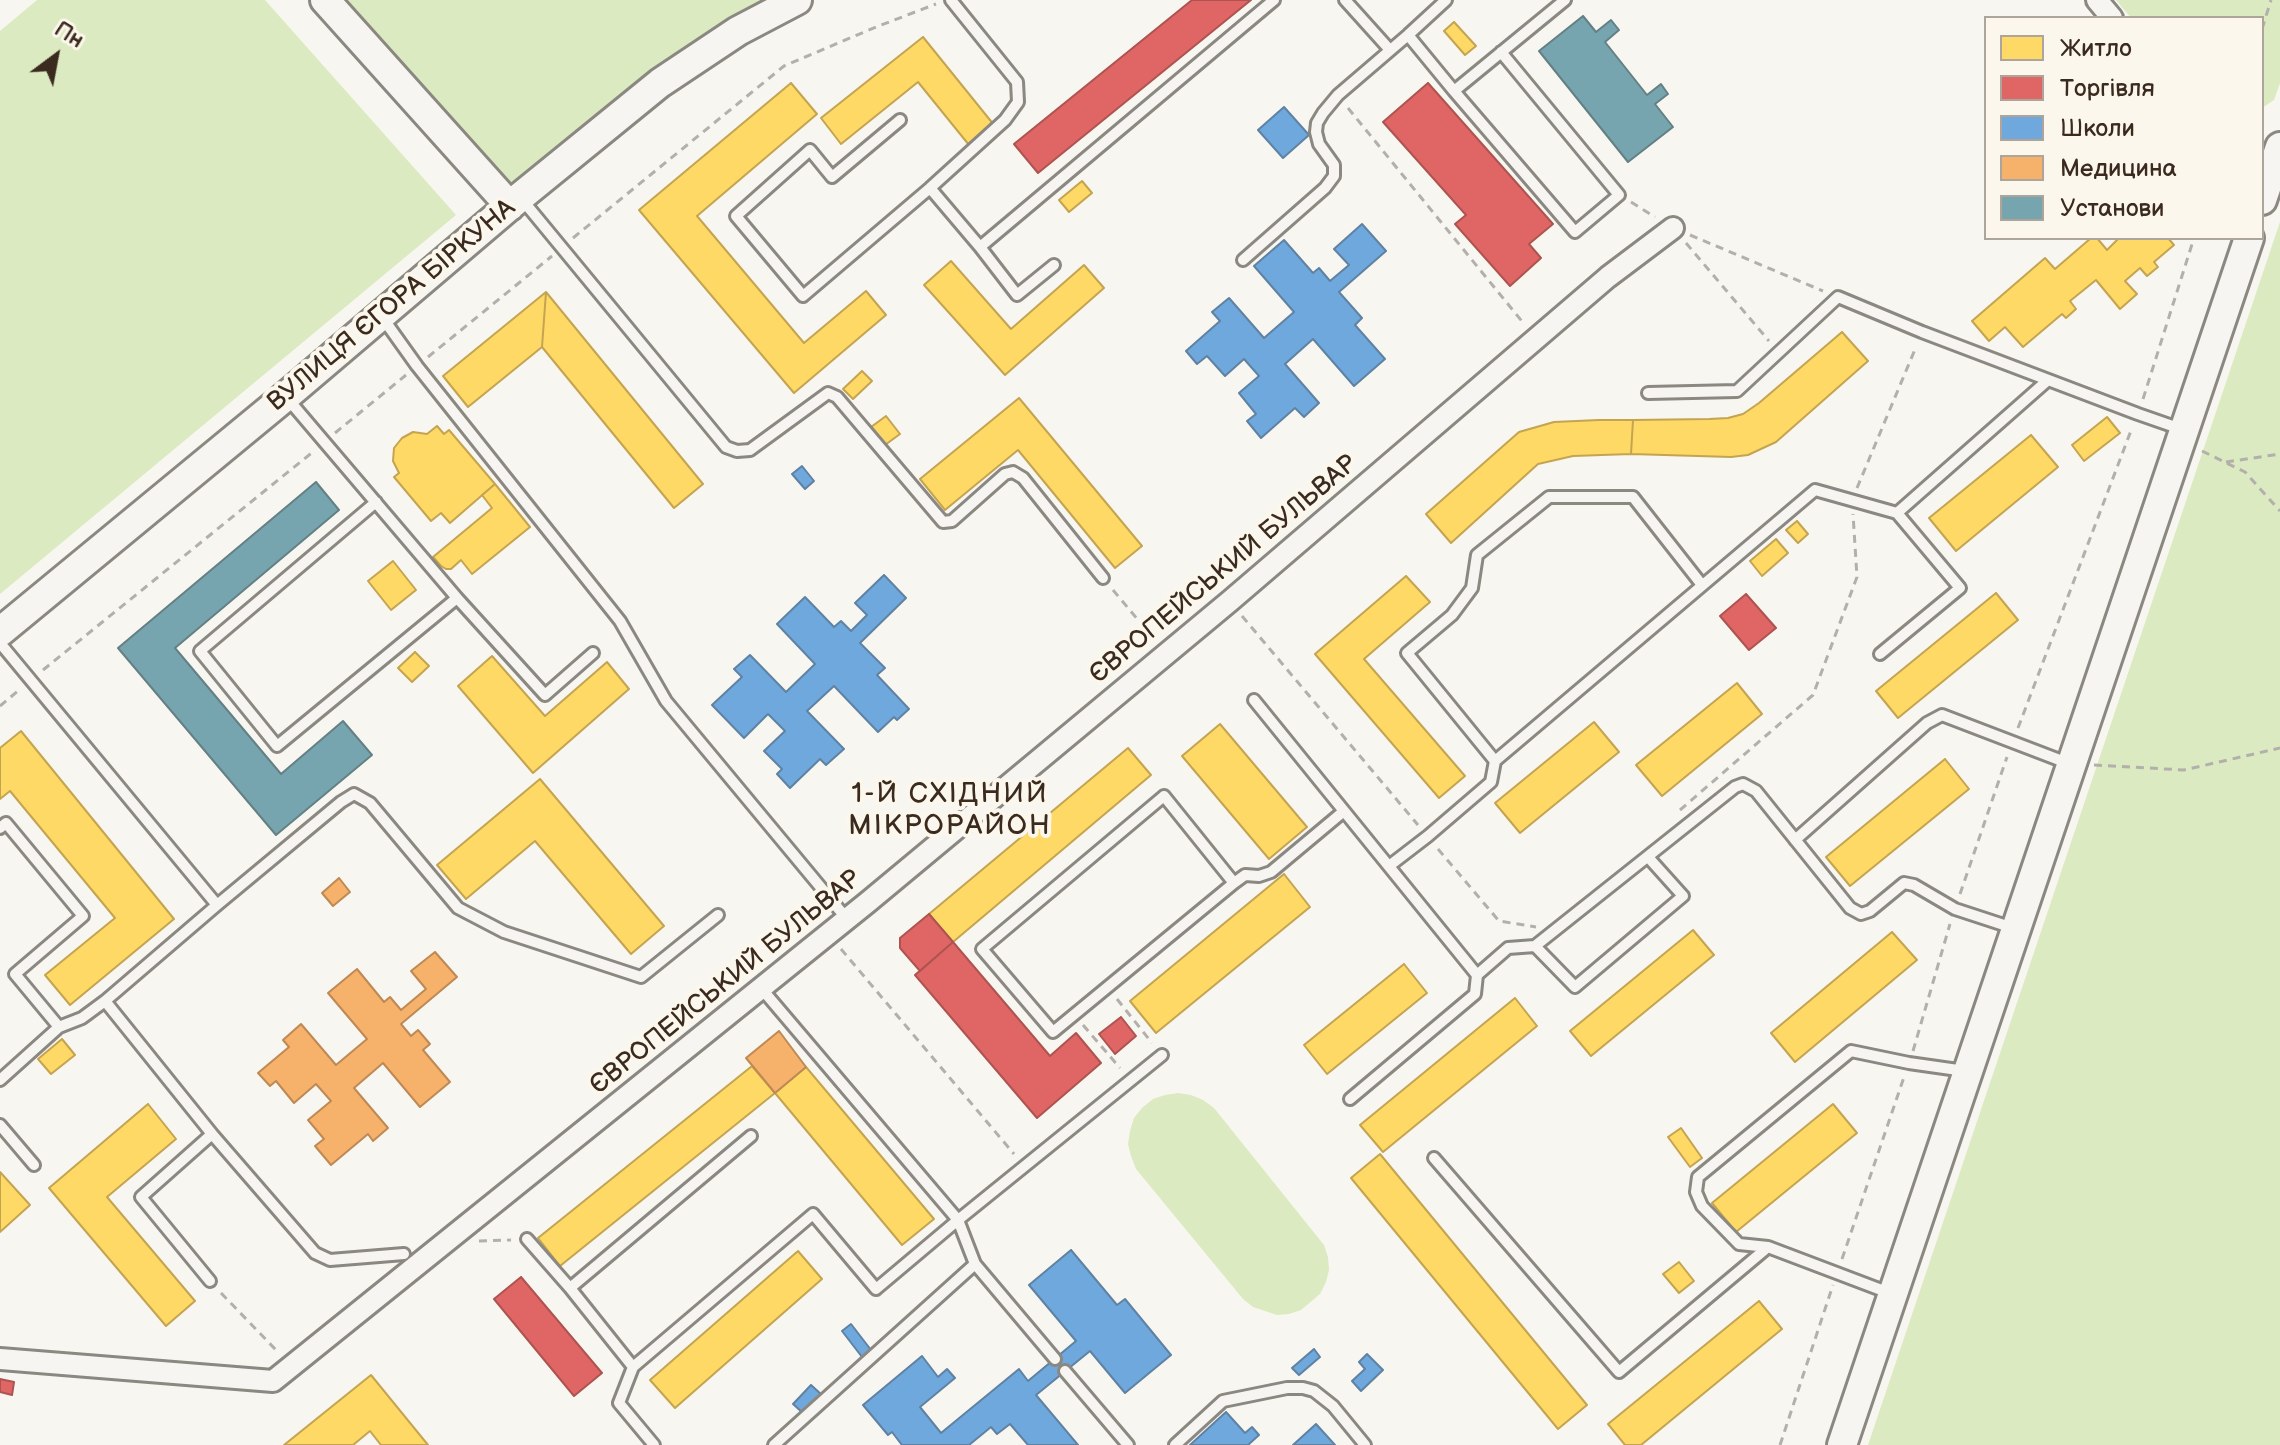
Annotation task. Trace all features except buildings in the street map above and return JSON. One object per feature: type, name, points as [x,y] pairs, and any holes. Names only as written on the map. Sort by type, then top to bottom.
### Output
[{"type":"street","points":[[325,0],[515,202]]},
{"type":"street","name":"ВУЛИЦЯ ЄГОРА БІРКУНА","points":[[0,632],[660,83],[738,31],[797,0]]},
{"type":"street","points":[[2097,0],[2110,16]]},
{"type":"street","points":[[2264,191],[2280,147]]},
{"type":"street","name":"ЄВРОПЕЙСЬКИЙ БУЛЬВАР","points":[[0,1359],[273,1381],[829,934],[1230,601],[1608,277],[1673,228]]},
{"type":"street","points":[[1842,1445],[2248,240]]},
{"type":"lane","points":[[900,120],[832,177],[810,150],[736,216],[803,296],[930,188],[1005,120],[1018,102],[1017,82],[949,0]]},
{"type":"lane","points":[[980,247],[1274,0]]},
{"type":"lane","points":[[1345,0],[1390,50]]},
{"type":"lane","points":[[1243,260],[1325,188],[1334,176],[1334,165],[1319,144],[1316,132],[1317,123],[1338,95],[1446,0]]},
{"type":"lane","points":[[1454,91],[1565,0]]},
{"type":"lane","points":[[1408,35],[1575,232],[1619,195],[1501,52]]},
{"type":"lane","points":[[930,188],[1017,295],[1054,265]]},
{"type":"lane","points":[[515,202],[563,247],[726,447],[737,451],[750,450],[828,393],[837,397],[943,522],[952,521],[1005,474],[1013,472],[1023,478],[1103,578]]},
{"type":"lane","points":[[1648,393],[1737,391],[1838,297],[1922,332],[2183,429]]},
{"type":"lane","points":[[381,316],[417,366],[620,621],[666,701],[847,919]]},
{"type":"lane","points":[[1897,513],[2048,380]]},
{"type":"lane","points":[[285,397],[457,598],[545,695],[593,653]]},
{"type":"lane","points":[[1389,866],[1491,782],[1495,761],[1815,490],[1897,513],[1960,588],[1880,654]]},
{"type":"lane","points":[[1495,761],[1407,653],[1452,615],[1472,588],[1477,555],[1549,497],[1633,497],[1702,585]]},
{"type":"lane","points":[[376,502],[200,651],[277,746],[457,598]]},
{"type":"lane","points":[[0,643],[217,905]]},
{"type":"lane","points":[[1254,700],[1477,975]]},
{"type":"lane","points":[[1795,840],[1927,723],[1942,715],[2070,764]]},
{"type":"lane","points":[[1350,1099],[1475,994],[1477,975],[1508,948],[1535,946],[1735,787],[1743,784],[1756,791],[1850,908],[1861,914],[1870,911],[1904,883],[1914,885],[1955,909],[2015,929]]},
{"type":"lane","points":[[0,1080],[59,1027],[82,1018],[105,1001],[354,794],[370,803],[458,908],[504,932],[641,977],[718,915]]},
{"type":"lane","points":[[1234,883],[1164,796],[982,949],[1053,1032],[1234,883],[1245,875],[1259,876],[1271,872],[1344,811]]},
{"type":"lane","points":[[0,828],[6,823],[83,916],[15,974],[59,1027]]},
{"type":"lane","points":[[1535,946],[1575,987],[1683,896],[1648,857]]},
{"type":"lane","points":[[761,988],[958,1220],[975,1264],[1055,1359]]},
{"type":"lane","points":[[105,1001],[212,1134],[315,1253],[330,1260],[404,1254]]},
{"type":"lane","points":[[1892,1295],[1768,1247],[1739,1244],[1702,1206],[1696,1192],[1698,1177],[1851,1051],[1967,1071]]},
{"type":"lane","points":[[654,1445],[619,1403],[633,1367],[813,1214],[876,1289],[1162,1055]]},
{"type":"lane","points":[[0,1125],[34,1165]]},
{"type":"lane","points":[[210,1281],[141,1197],[212,1134]]},
{"type":"lane","points":[[570,1288],[751,1136]]},
{"type":"lane","points":[[1434,1158],[1619,1372],[1768,1247]]},
{"type":"lane","points":[[527,1239],[633,1367]]},
{"type":"lane","points":[[774,1445],[975,1264]]},
{"type":"lane","points":[[1065,1371],[1128,1445]]},
{"type":"lane","points":[[1175,1445],[1223,1401],[1287,1388],[1303,1388],[1324,1398],[1365,1445]]},
{"type":"path","points":[[0,706],[784,66],[949,0]]},
{"type":"path","points":[[2264,23],[2271,0]]},
{"type":"path","points":[[1338,95],[1537,339]]},
{"type":"path","points":[[1619,195],[1673,228],[1838,297]]},
{"type":"path","points":[[1673,228],[1780,353]]},
{"type":"path","points":[[1780,1445],[1909,1063],[1955,909],[2012,742],[2138,414],[2193,240]]},
{"type":"path","points":[[1672,817],[1813,695],[1857,577],[1852,500],[1922,332]]},
{"type":"path","points":[[2183,429],[2203,452],[2245,472],[2280,511]]},
{"type":"path","points":[[2226,462],[2280,454]]},
{"type":"path","points":[[1103,578],[1166,654]]},
{"type":"path","points":[[1230,601],[1499,921],[1542,928]]},
{"type":"path","points":[[2070,764],[2184,770],[2280,748]]},
{"type":"path","points":[[829,934],[1024,1166]]},
{"type":"path","points":[[1107,988],[1162,1055]]},
{"type":"path","points":[[1074,1015],[1130,1080]]},
{"type":"path","points":[[210,1281],[292,1366]]},
{"type":"green space","points":[[37,0],[265,0],[456,215],[0,594],[0,31]]},
{"type":"green space","points":[[325,0],[797,0],[510,206]]},
{"type":"green space","points":[[2116,0],[2280,0],[2280,83],[2274,100],[2264,107],[2264,16],[2129,16]]},
{"type":"green space","points":[[2280,222],[2280,1445],[1868,1445]]},
{"type":"green space","points":[[1178,1093],[1203,1100],[1214,1108],[1324,1245],[1329,1270],[1326,1282],[1320,1294],[1301,1310],[1277,1315],[1253,1307],[1243,1299],[1136,1169],[1128,1144],[1134,1118],[1153,1099]]},
{"type":"district","name":"1-Й СХІДНИЙ МІКРОРАЙОН","points":[[950,811]]}]
